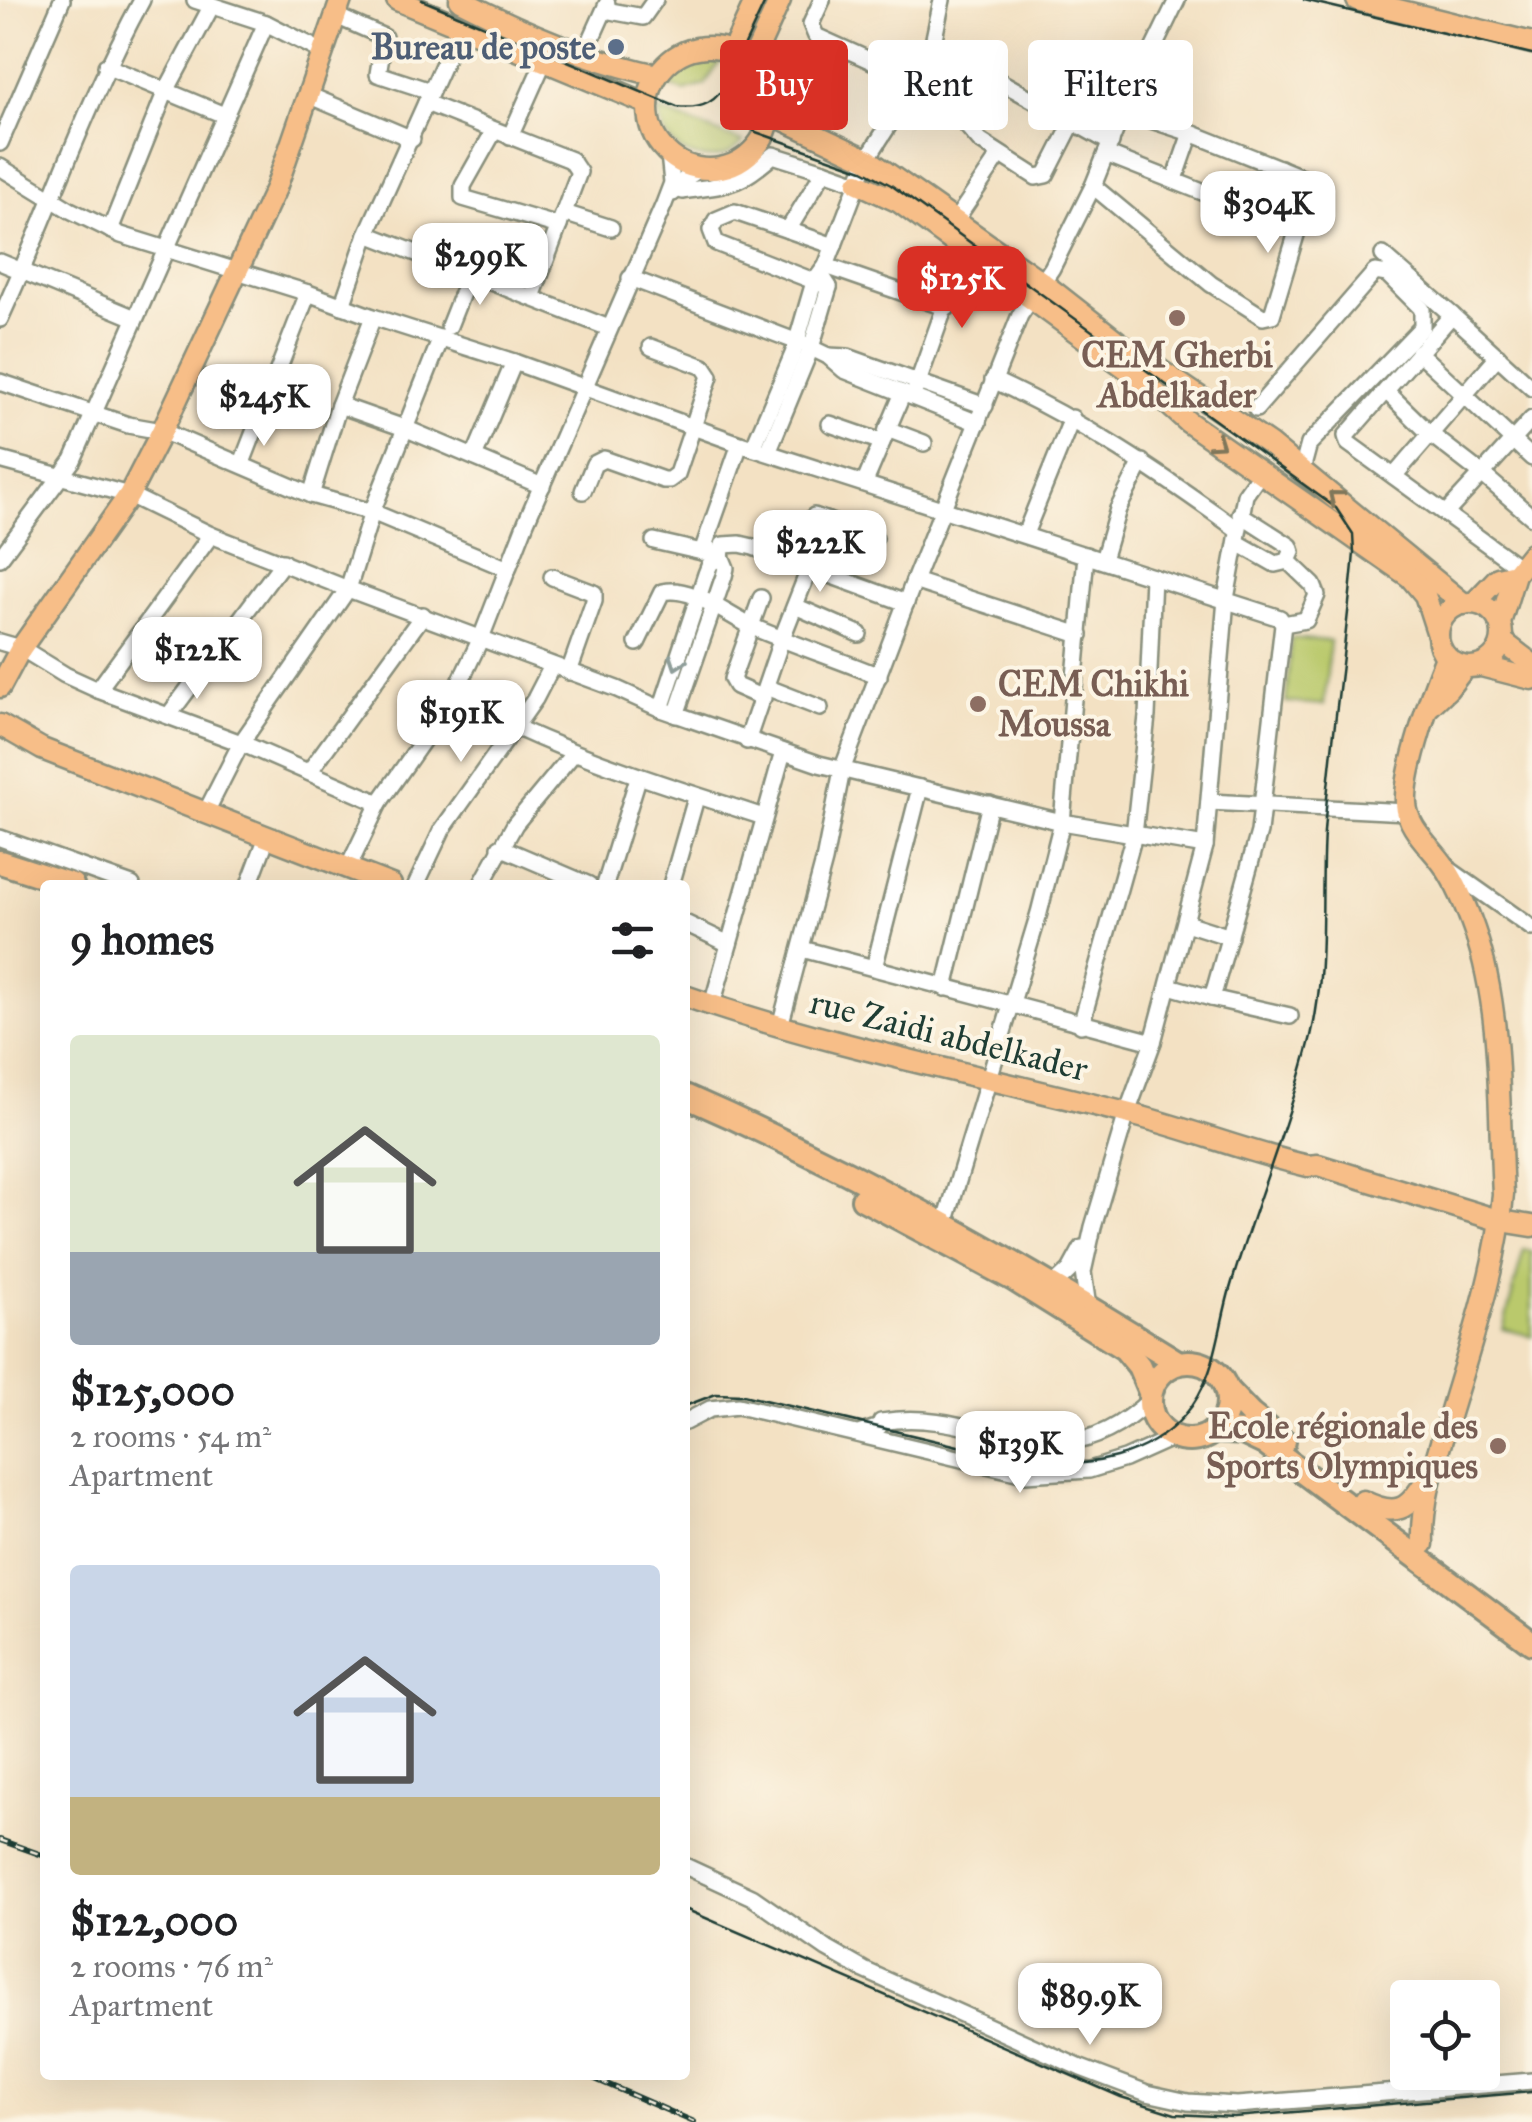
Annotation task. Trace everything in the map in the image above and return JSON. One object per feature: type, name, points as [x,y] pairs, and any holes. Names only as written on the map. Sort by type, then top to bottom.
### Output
[{"type":"highway","points":[[0,862],[56,880]]},
{"type":"highway","points":[[0,878],[40,890]]},
{"type":"highway","points":[[690,1098],[767,1132],[945,1224],[1180,1363]]},
{"type":"highway","points":[[690,1114],[763,1147],[1013,1279],[1125,1349],[1142,1373],[1155,1420],[1174,1437],[1188,1440],[1213,1431],[1236,1431],[1264,1444],[1532,1643]]},
{"type":"highway","points":[[1150,1396],[1161,1373],[1180,1363],[1208,1367],[1251,1415],[1532,1625]]},
{"type":"highway","points":[[1213,1431],[1225,1416],[1226,1389]]},
{"type":"main road","points":[[397,0],[648,104]]},
{"type":"main road","points":[[460,0],[586,53],[657,75]]},
{"type":"main road","points":[[738,40],[756,0]]},
{"type":"main road","points":[[762,40],[780,0]]},
{"type":"main road","points":[[1357,0],[1532,42]]},
{"type":"main road","points":[[0,688],[10,645],[129,495],[162,432],[289,158],[338,8]]},
{"type":"main road","points":[[720,51],[698,48],[682,53],[657,75],[648,104],[657,140],[669,154],[701,168],[715,168],[741,159],[761,139],[764,130]]},
{"type":"main road","points":[[805,130],[868,159],[954,221],[1188,422],[1410,576],[1425,595],[1438,635],[1464,663],[1532,679]]},
{"type":"main road","points":[[858,183],[899,202],[965,250],[1117,340],[1302,470],[1469,603],[1490,609],[1501,632],[1532,664]]},
{"type":"main road","points":[[1438,635],[1445,615],[1469,603],[1498,578],[1522,565]]},
{"type":"main road","points":[[1423,1544],[1434,1465],[1468,1354],[1503,1194],[1492,1010],[1473,926],[1446,868],[1407,812],[1406,790],[1430,706],[1464,663],[1495,656],[1522,565]]},
{"type":"main road","points":[[0,725],[42,749],[378,880]]},
{"type":"main road","name":"rue Zaidi abdelkader","points":[[690,998],[780,1026],[1198,1132],[1224,1132],[1272,1143],[1302,1153],[1318,1165],[1500,1221],[1532,1226]]},
{"type":"main road","points":[[1364,1502],[1386,1511],[1406,1505],[1434,1465]]},
{"type":"street","points":[[0,319],[106,66],[142,0]]},
{"type":"street","points":[[586,53],[606,5],[643,17],[655,0]]},
{"type":"street","points":[[822,0],[811,24],[816,36],[868,57]]},
{"type":"street","points":[[935,40],[942,0]]},
{"type":"street","points":[[1157,40],[1177,0]]},
{"type":"street","points":[[0,144],[57,2]]},
{"type":"street","points":[[110,230],[203,4],[266,23],[323,52]]},
{"type":"street","points":[[338,8],[384,38],[377,72],[502,134],[578,166],[532,297]]},
{"type":"street","points":[[2,551],[73,460],[266,23]]},
{"type":"street","points":[[342,306],[367,234],[460,27]]},
{"type":"street","points":[[544,61],[502,134],[464,186],[463,198],[611,228]]},
{"type":"street","points":[[106,66],[224,115]]},
{"type":"street","points":[[308,95],[412,139]]},
{"type":"street","points":[[702,552],[803,345],[858,183],[887,130]]},
{"type":"street","points":[[972,130],[999,156],[1041,178],[1069,130]]},
{"type":"street","points":[[1084,130],[1108,148],[1252,214],[1262,214],[1280,168]]},
{"type":"street","points":[[780,1026],[824,861],[842,770],[993,380],[1092,186],[1115,130]]},
{"type":"street","points":[[1092,186],[1211,284],[1269,318],[1312,185],[1309,180],[1185,130]]},
{"type":"street","points":[[1175,179],[1191,132]]},
{"type":"street","points":[[348,868],[379,803],[452,699],[481,638],[583,388],[664,204],[672,183],[669,154]]},
{"type":"street","points":[[676,189],[746,179],[773,156],[858,183]]},
{"type":"street","points":[[954,221],[999,156]]},
{"type":"street","points":[[0,167],[110,230],[308,292],[373,317],[445,332],[583,388],[754,448],[1274,614],[1283,624],[1259,832],[1211,998]]},
{"type":"street","points":[[664,204],[701,168]]},
{"type":"street","points":[[788,230],[824,171]]},
{"type":"street","points":[[834,246],[735,212],[716,220],[711,230],[716,244],[823,278],[947,308]]},
{"type":"street","points":[[367,234],[610,328]]},
{"type":"street","points":[[865,482],[947,308],[965,250]]},
{"type":"street","points":[[1383,255],[1532,388]]},
{"type":"street","points":[[0,262],[135,318]]},
{"type":"street","points":[[1256,409],[1374,272],[1387,274],[1422,309],[1422,327],[1308,444],[1302,470]]},
{"type":"street","points":[[206,814],[241,743],[348,589],[372,512],[470,274]]},
{"type":"street","points":[[630,278],[803,345],[828,356],[844,370],[985,406]]},
{"type":"street","points":[[242,464],[308,292]]},
{"type":"street","points":[[1452,315],[1346,436],[1348,443],[1522,565]]},
{"type":"street","points":[[311,495],[339,405],[373,317]]},
{"type":"street","points":[[583,491],[594,464],[604,458],[664,480],[673,478],[710,376],[708,370],[651,347]]},
{"type":"street","points":[[1418,352],[1532,458]]},
{"type":"street","points":[[1394,476],[1498,356]]},
{"type":"street","points":[[474,457],[514,362]]},
{"type":"street","points":[[993,380],[1072,418],[1142,462],[1239,529],[1275,564],[1288,560]]},
{"type":"street","points":[[0,382],[128,425],[162,432],[311,495],[372,512],[508,569]]},
{"type":"street","points":[[911,390],[978,423]]},
{"type":"street","points":[[1386,391],[1429,434],[1532,517]]},
{"type":"street","points":[[339,405],[542,486]]},
{"type":"street","points":[[1025,534],[1072,418]]},
{"type":"street","points":[[1445,514],[1532,419]]},
{"type":"street","points":[[830,424],[924,444]]},
{"type":"street","points":[[0,460],[129,495],[211,535],[747,741],[842,770],[1062,822],[1206,846]]},
{"type":"street","points":[[1103,560],[1118,509],[1142,462]]},
{"type":"street","points":[[1088,1307],[1083,1272],[1093,1227],[1153,1042],[1206,846],[1226,599],[1248,488],[1262,471]]},
{"type":"street","points":[[747,741],[810,568],[821,518],[875,538]]},
{"type":"street","points":[[1239,529],[1290,546],[1288,560]]},
{"type":"street","points":[[98,690],[211,535]]},
{"type":"street","points":[[654,541],[702,552],[740,544],[906,603]]},
{"type":"street","points":[[669,712],[706,603],[710,564],[722,550]]},
{"type":"street","points":[[945,1224],[1039,912],[1062,822],[1086,554]]},
{"type":"street","points":[[1283,624],[1306,620],[1317,595],[1314,585],[1288,560]]},
{"type":"street","points":[[169,716],[283,562]]},
{"type":"street","points":[[552,577],[594,593],[570,672]]},
{"type":"street","points":[[1081,1025],[1134,836],[1146,716],[1153,578]]},
{"type":"street","points":[[914,580],[1080,635]]},
{"type":"street","points":[[637,642],[662,592],[672,590],[750,626],[878,676]]},
{"type":"street","points":[[761,598],[732,683],[820,708]]},
{"type":"street","points":[[795,606],[859,634]]},
{"type":"street","points":[[308,772],[422,615]]},
{"type":"street","points":[[10,645],[98,690],[241,743],[379,803]]},
{"type":"street","points":[[418,880],[442,830],[515,727],[552,666]]},
{"type":"street","points":[[515,727],[638,778],[764,816]]},
{"type":"street","points":[[712,1005],[784,752]]},
{"type":"street","points":[[484,880],[500,847],[573,754]]},
{"type":"street","points":[[607,880],[638,778]]},
{"type":"street","points":[[874,968],[920,788]]},
{"type":"street","points":[[672,880],[696,798]]},
{"type":"street","points":[[1209,802],[1407,812]]},
{"type":"street","points":[[945,988],[990,804]]},
{"type":"street","points":[[251,880],[268,837]]},
{"type":"street","points":[[0,838],[118,880]]},
{"type":"street","points":[[500,847],[577,880]]},
{"type":"street","points":[[1446,868],[1532,928]]},
{"type":"street","points":[[1186,923],[1230,937]]},
{"type":"street","points":[[690,924],[729,944]]},
{"type":"street","points":[[802,949],[1153,1042]]},
{"type":"street","points":[[1169,986],[1290,1016]]},
{"type":"street","points":[[1054,1286],[1070,1270],[1093,1227]]},
{"type":"street","points":[[861,1434],[880,1427],[881,1422],[900,1419],[937,1423],[1018,1442],[1060,1445],[1099,1436],[1126,1421],[1150,1396]]},
{"type":"street","points":[[690,1419],[710,1409],[738,1406],[1010,1472],[1044,1474],[1110,1464],[1174,1437]]},
{"type":"street","points":[[896,1442],[900,1419]]},
{"type":"street","points":[[690,1868],[752,1898],[864,1970],[1080,2068],[1147,2093],[1237,2105],[1532,2080]]},
{"type":"green space","points":[[709,56],[720,60],[705,85],[684,91],[665,85],[683,65]]},
{"type":"green space","points":[[658,110],[743,142],[717,157],[690,154],[668,138]]},
{"type":"green space","points":[[1291,638],[1330,641],[1324,705],[1286,702]]},
{"type":"green space","points":[[1524,1249],[1532,1252],[1532,1336],[1503,1329]]},
{"type":"tram line","points":[[422,0],[677,107],[708,103],[720,92]]},
{"type":"tram line","points":[[690,1404],[716,1394],[743,1395],[1038,1465],[1077,1464],[1135,1451],[1184,1416],[1210,1369],[1232,1282],[1293,1098],[1316,1011],[1324,832],[1354,553],[1353,534],[1336,508],[891,185],[863,170],[756,132],[739,121],[728,97],[729,79],[766,0]]},
{"type":"tram line","points":[[1304,0],[1532,54]]},
{"type":"tram line","points":[[690,1911],[1121,2097],[1175,2114],[1234,2117],[1532,2092]]},
{"type":"railway","points":[[0,1840],[40,1854]]},
{"type":"railway","points":[[597,2080],[694,2122]]},
{"type":"place","name":"Bureau de poste","points":[[616,47]]},
{"type":"place","name":"CEM Gherbi Abdelkader","points":[[1177,318]]},
{"type":"place","name":"CEM Chikhi Moussa","points":[[978,704]]},
{"type":"place","name":"Ecole régionale des Sports Olympiques","points":[[1498,1446]]}]
